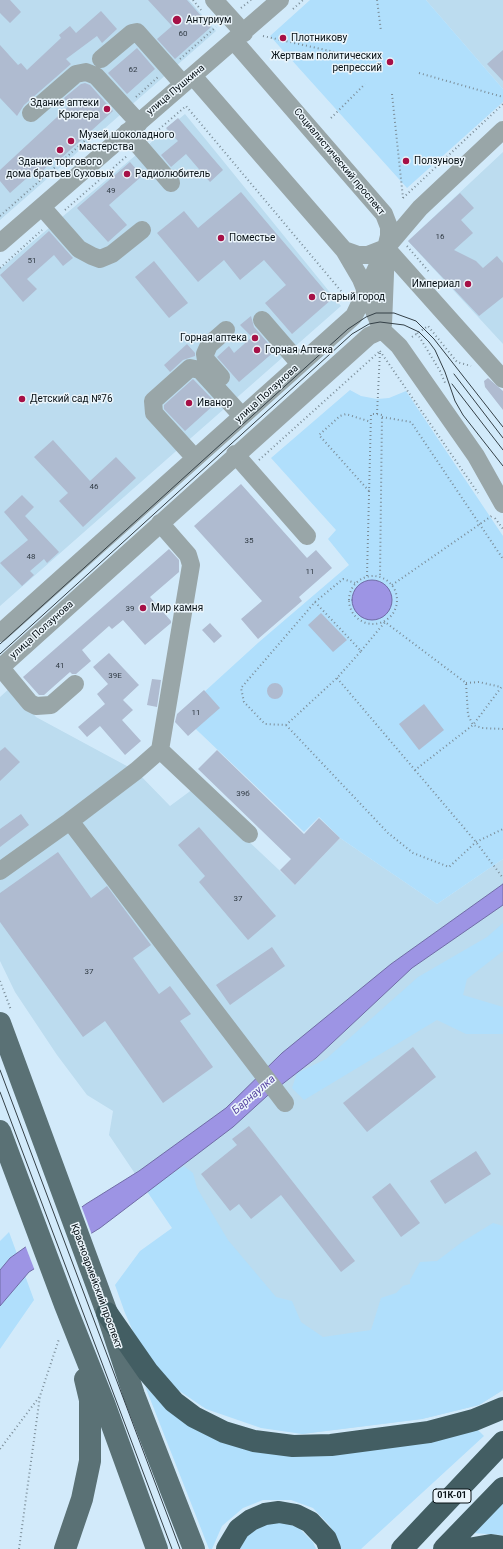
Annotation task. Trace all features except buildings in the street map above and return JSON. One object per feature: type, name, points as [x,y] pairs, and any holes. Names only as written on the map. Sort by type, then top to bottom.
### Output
[{"type":"highway","points":[[107,1313],[148,1372],[174,1402],[194,1417],[224,1432],[254,1440],[293,1446],[331,1445],[429,1432],[474,1420],[503,1408]]},
{"type":"highway","name":"01К-01","points":[[402,1549],[503,1442]]},
{"type":"highway","name":"01К-01","points":[[444,1549],[503,1488]]},
{"type":"highway","points":[[227,1549],[239,1529],[251,1520],[266,1514],[279,1512],[296,1515],[310,1522],[326,1539],[330,1549]]},
{"type":"highway","points":[[468,1549],[491,1545],[503,1547]]},
{"type":"main road","name":"Красноармейский проспект","points":[[0,1023],[107,1313],[134,1395],[194,1549]]},
{"type":"main road","points":[[0,1131],[65,1305],[68,1336],[90,1400],[90,1461],[82,1499],[65,1549]]},
{"type":"main road","points":[[68,1336],[104,1403],[157,1549]]},
{"type":"street","name":"улица Пушкина","points":[[0,243],[48,214],[131,122],[188,80],[280,0]]},
{"type":"street","name":"Социалистический проспект","points":[[208,5],[239,37],[384,214],[389,236],[386,248],[382,335]]},
{"type":"street","points":[[100,59],[132,33],[137,32],[169,68],[188,80],[344,250],[366,290],[382,335],[476,456],[495,509]]},
{"type":"street","points":[[31,113],[76,74],[86,72],[92,73],[96,76],[131,122],[139,146],[171,183]]},
{"type":"street","name":"улица Ползунова","points":[[0,633],[354,316],[386,248],[420,208],[503,130]]},
{"type":"street","points":[[48,214],[79,249],[100,259],[112,254],[142,230]]},
{"type":"street","points":[[344,250],[358,255],[368,255],[386,248],[503,379]]},
{"type":"street","points":[[262,320],[300,364]]},
{"type":"street","points":[[226,330],[206,349],[206,360],[246,412]]},
{"type":"street","name":"улица Ползунова","points":[[0,668],[160,522],[240,460],[382,335]]},
{"type":"street","points":[[195,458],[154,413],[153,401],[174,382],[190,368],[200,370],[246,412]]},
{"type":"street","points":[[240,460],[307,536]]},
{"type":"street","points":[[0,871],[136,771],[160,750],[191,565],[188,554],[160,522]]},
{"type":"street","points":[[0,668],[30,703],[36,706],[51,705],[75,684]]},
{"type":"street","points":[[160,750],[249,834]]},
{"type":"street","points":[[70,820],[285,1103]]},
{"type":"path","points":[[193,0],[208,5]]},
{"type":"path","points":[[241,8],[251,0]]},
{"type":"path","points":[[377,0],[381,31]]},
{"type":"path","points":[[131,122],[130,103],[217,27],[212,22]]},
{"type":"path","points":[[263,36],[357,57]]},
{"type":"path","points":[[419,73],[503,97]]},
{"type":"path","points":[[331,118],[365,84]]},
{"type":"path","points":[[392,94],[403,198],[503,104]]},
{"type":"path","points":[[0,268],[48,214],[139,146],[186,106],[346,296],[344,302]]},
{"type":"path","points":[[0,216],[88,138],[101,134],[106,130]]},
{"type":"path","points":[[407,240],[406,245],[432,275]]},
{"type":"path","points":[[412,337],[428,326],[457,362],[471,366],[476,371]]},
{"type":"path","points":[[240,460],[257,462],[380,351]]},
{"type":"path","points":[[377,414],[380,351]]},
{"type":"path","points":[[380,351],[481,497]]},
{"type":"path","points":[[369,492],[319,435],[340,416],[346,414],[371,422]]},
{"type":"path","points":[[366,576],[371,414],[382,414],[382,417],[411,422],[503,559]]},
{"type":"path","points":[[380,577],[382,417]]},
{"type":"path","points":[[392,585],[480,524],[495,509],[503,529]]},
{"type":"path","points":[[286,725],[337,678],[385,622],[392,616],[397,604],[396,592],[392,585],[380,577],[366,576],[355,583],[348,597],[351,612],[362,623],[370,625],[385,622],[466,683],[479,682],[502,686],[473,725],[415,770]]},
{"type":"path","points":[[355,583],[343,579],[315,602],[242,688],[244,702],[265,724],[286,725],[388,833],[414,853],[449,867],[476,842],[503,829]]},
{"type":"path","points":[[315,602],[361,651]]},
{"type":"path","points":[[337,678],[476,842],[503,878]]},
{"type":"path","points":[[466,683],[468,714],[473,725],[482,728],[503,729]]},
{"type":"path","points":[[0,1449],[40,1396],[68,1336]]},
{"type":"path","points":[[19,1549],[40,1396]]},
{"type":"shaded area","points":[[0,0],[189,0],[216,31],[0,220]]},
{"type":"shaded area","points":[[310,0],[426,0],[503,89],[503,102],[407,188],[270,36]]},
{"type":"shaded area","points":[[426,0],[503,0],[503,89]]},
{"type":"shaded area","points":[[185,114],[341,306],[0,606],[0,269]]},
{"type":"shaded area","points":[[503,152],[503,344],[408,241]]},
{"type":"shaded area","points":[[350,390],[361,396],[377,399],[389,398],[406,391],[503,536],[503,859],[437,904],[340,838],[319,817],[304,832],[180,714],[259,642],[349,565],[328,539],[336,530],[271,458]]},
{"type":"shaded area","points":[[11,687],[36,717],[136,771],[170,806],[193,789],[295,885],[340,838],[437,904],[503,859],[503,1390],[479,1405],[422,1419],[302,1434],[199,1230],[146,1190],[109,1135],[113,1111],[87,1095],[57,1055],[15,992],[0,961],[0,697]]},
{"type":"shaded area","points":[[503,923],[503,951],[467,979],[463,995],[503,1007],[503,1034],[466,1034],[437,1020],[304,1100],[292,1088],[297,1073],[326,1059],[418,977],[487,937]]},
{"type":"shaded area","points":[[184,1166],[193,1173],[197,1188],[228,1240],[276,1297],[292,1301],[301,1322],[323,1337],[371,1330],[381,1298],[396,1293],[403,1286],[410,1284],[410,1280],[420,1262],[437,1261],[462,1242],[493,1223],[503,1226],[503,1390],[479,1405],[422,1419],[302,1434],[261,1428],[206,1409],[175,1388],[159,1371],[136,1338],[115,1285],[140,1251],[172,1228],[146,1190]]},
{"type":"shaded area","points":[[9,1232],[34,1300],[0,1349],[0,1241]]},
{"type":"shaded area","points":[[145,1386],[169,1411],[222,1442],[476,1428],[484,1436],[361,1549],[340,1549],[330,1526],[313,1508],[291,1500],[263,1500],[243,1508],[222,1526],[212,1549],[209,1549]]},
{"type":"shaded area","points":[[503,1500],[503,1535],[472,1533]]},
{"type":"shaded area","points":[[284,1522],[299,1528],[313,1542],[316,1549],[236,1549],[244,1535],[263,1524]]},
{"type":"water","points":[[372,580],[386,586],[392,600],[386,614],[372,620],[358,614],[352,600],[358,586]]},
{"type":"water","name":"Барнаулка","points":[[503,884],[503,905],[412,968],[316,1058],[267,1096],[233,1127],[100,1228],[29,1272],[0,1306],[0,1270],[10,1258],[86,1204],[139,1171],[226,1108],[282,1053],[391,964]]},
{"type":"pier","points":[[81,1205],[92,1235],[35,1271],[25,1245]]},
{"type":"tram line","points":[[0,644],[348,329],[366,317],[376,313],[394,313],[416,321],[434,339],[503,427]]},
{"type":"tram line","points":[[0,654],[352,334],[369,324],[380,322],[404,325],[419,332],[429,342],[435,350],[445,372],[455,401],[463,415],[503,466]]},
{"type":"tram line","points":[[454,374],[503,438]]},
{"type":"tram line","points":[[452,384],[503,450]]},
{"type":"tram line","points":[[0,1070],[180,1549]]},
{"type":"tram line","points":[[0,1092],[172,1549]]},
{"type":"place","name":"Антуриум","points":[[177,20]]},
{"type":"place","name":"Плотникову","points":[[283,38]]},
{"type":"place","name":"Жертвам политических репрессий","points":[[390,62]]},
{"type":"place","name":"Здание аптеки Крюгера","points":[[107,109]]},
{"type":"place","name":"Музей шоколадного мастерства","points":[[71,141]]},
{"type":"place","name":"Здание торгового дома братьев Суховых","points":[[60,150]]},
{"type":"place","name":"Ползунову","points":[[406,161]]},
{"type":"place","name":"Радиолюбитель","points":[[127,174]]},
{"type":"place","name":"Поместье","points":[[221,238]]},
{"type":"place","name":"Империал","points":[[468,284]]},
{"type":"place","name":"Старый город","points":[[312,297]]},
{"type":"place","name":"Горная аптека","points":[[255,338]]},
{"type":"place","name":"Горная Аптека","points":[[257,350]]},
{"type":"place","name":"Детский сад №76","points":[[22,399]]},
{"type":"place","name":"Иванор","points":[[189,403]]},
{"type":"place","name":"Мир камня","points":[[143,608]]}]
